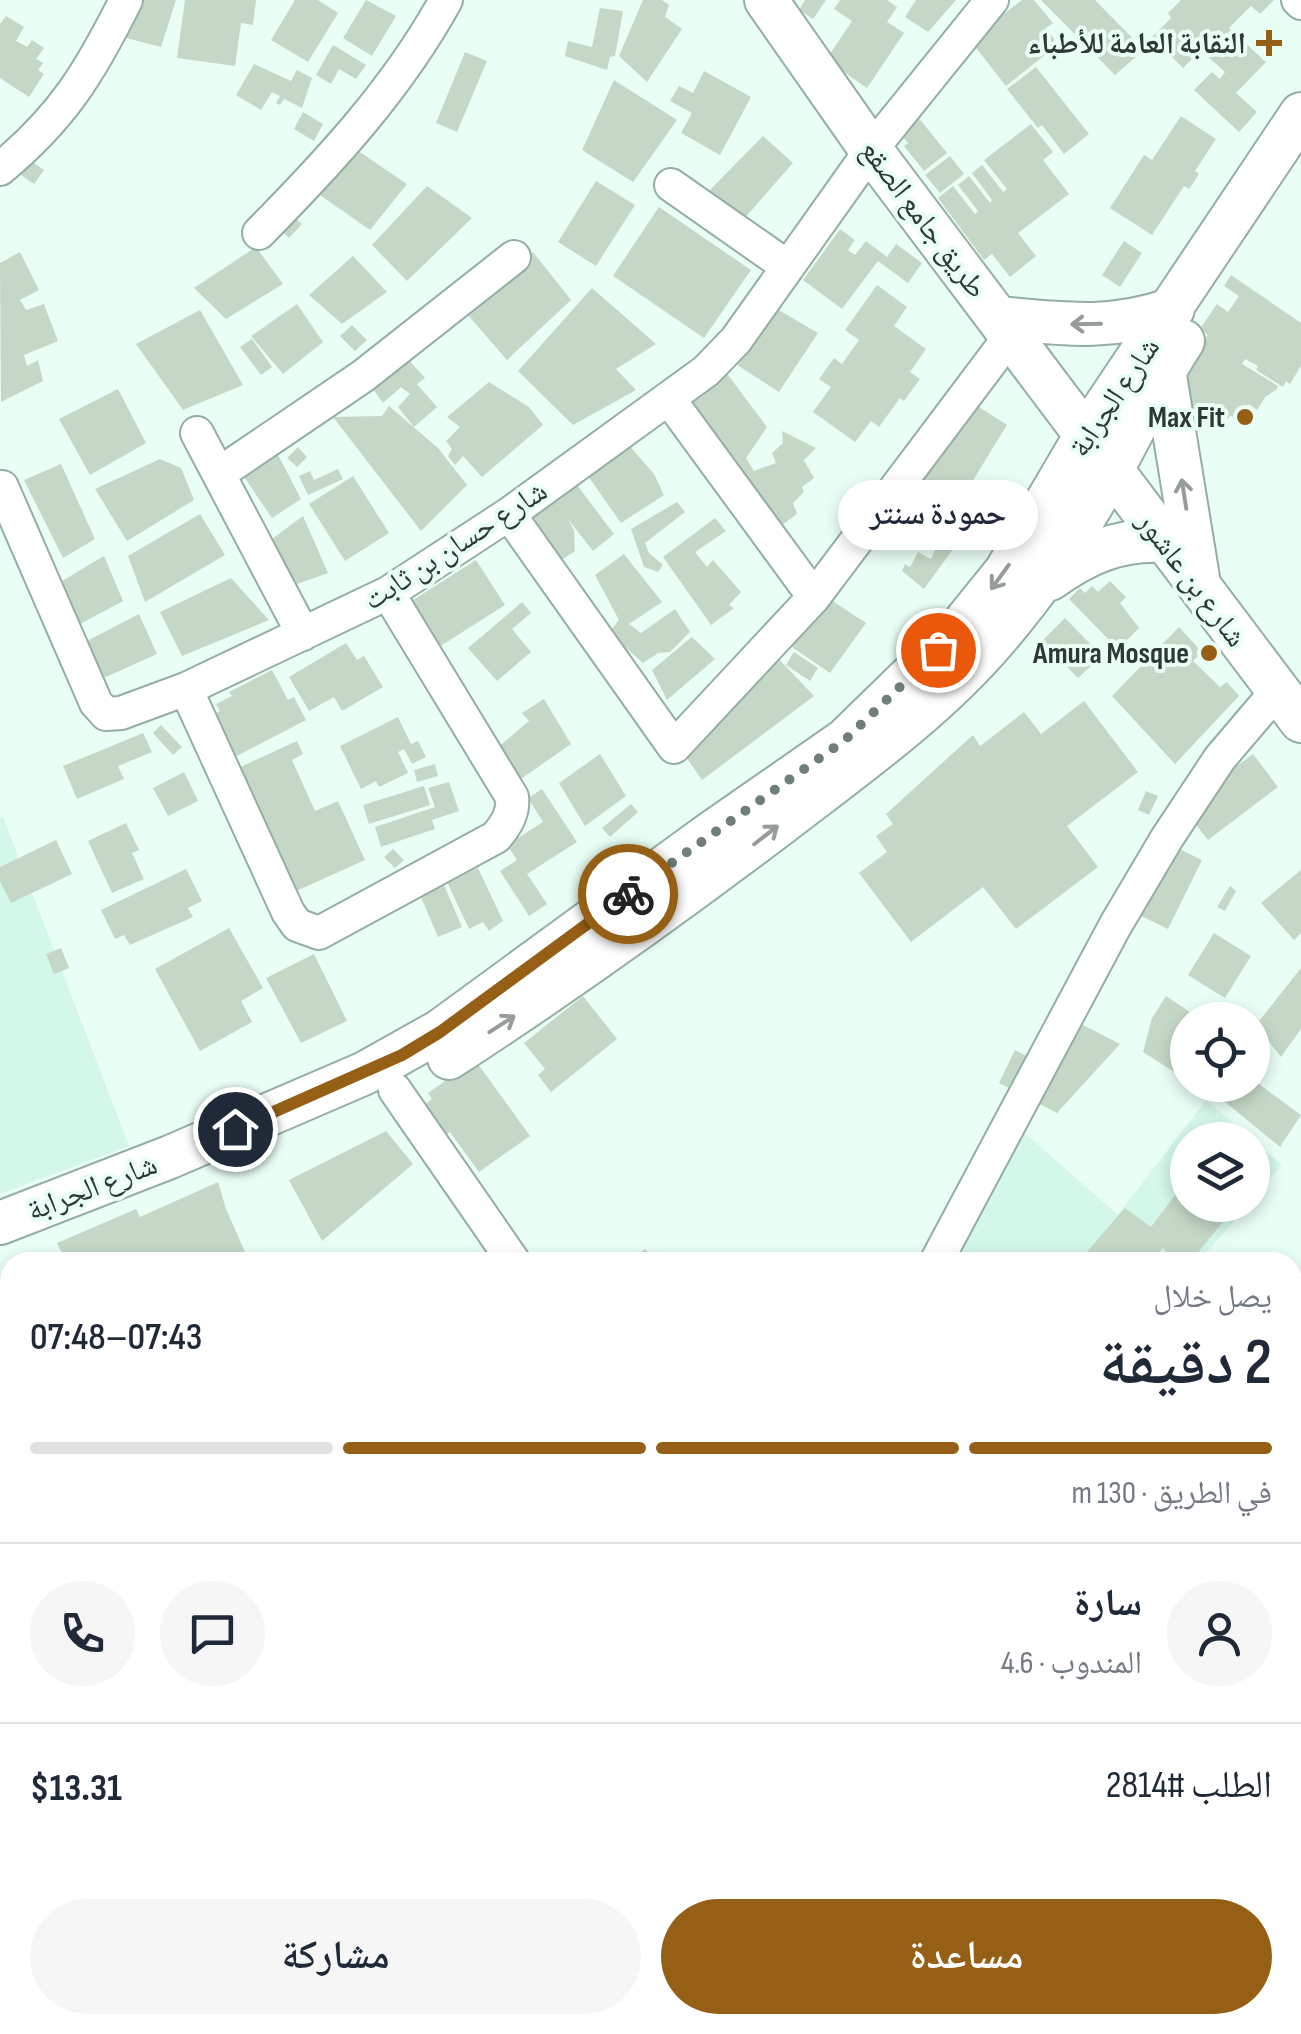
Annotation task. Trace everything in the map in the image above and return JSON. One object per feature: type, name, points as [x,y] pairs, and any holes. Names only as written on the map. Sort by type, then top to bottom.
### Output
[{"type":"main road","name":"طريق جامع الصقع","points":[[766,0],[871,150],[1086,435]]},
{"type":"main road","name":"شارع الجرابة","points":[[7,1234],[402,1055],[440,1032],[845,740],[960,628],[1006,571],[1086,435],[1301,114]]},
{"type":"main road","name":"شارع الجرابة","points":[[7,1234],[278,1142],[395,1090],[558,988],[721,870],[939,700],[994,640],[1068,544],[1112,471],[1164,370],[1301,166]]},
{"type":"main road","points":[[1005,326],[1137,322],[1173,309]]},
{"type":"main road","points":[[1164,370],[1200,590]]},
{"type":"main road","name":"شارع بن عاشور","points":[[1086,435],[1289,706]]},
{"type":"main road","points":[[1033,591],[1062,571],[1118,543],[1162,541]]},
{"type":"street","points":[[0,169],[38,137],[92,68],[126,0]]},
{"type":"street","points":[[259,233],[367,119],[446,0]]},
{"type":"street","name":"شارع حسان بن ثابت","points":[[2,486],[100,711],[113,715],[186,688],[388,593],[509,514],[669,399],[721,356],[871,150],[992,0]]},
{"type":"street","points":[[671,185],[788,267]]},
{"type":"street","points":[[220,473],[364,376],[514,257]]},
{"type":"street","points":[[509,514],[674,747],[814,597],[1005,326]]},
{"type":"street","points":[[669,399],[814,597]]},
{"type":"street","points":[[197,433],[303,634]]},
{"type":"street","points":[[186,688],[288,912],[297,925],[319,933],[496,837],[506,826],[513,806],[512,798],[388,593]]},
{"type":"street","points":[[941,1252],[1115,926],[1167,838],[1220,758],[1289,706]]},
{"type":"street","points":[[395,1090],[507,1252]]},
{"type":"shaded area","points":[[3,817],[129,1146],[0,1194],[0,818]]},
{"type":"shaded area","points":[[1208,1102],[1232,1122],[1189,1122]]},
{"type":"shaded area","points":[[1021,1130],[1118,1215],[1170,1147],[1170,1222],[1233,1222],[1207,1252],[958,1252]]},
{"type":"shaded area","points":[[1270,1155],[1282,1165],[1270,1179]]},
{"type":"building","points":[[137,0],[176,0],[161,47],[126,38]]},
{"type":"building","points":[[185,0],[256,0],[253,25],[241,23],[235,66],[177,58]]},
{"type":"building","points":[[295,0],[318,0],[338,13],[308,62],[271,40]]},
{"type":"building","points":[[366,0],[396,16],[372,56],[343,38]]},
{"type":"building","points":[[643,0],[662,0],[669,5],[665,17],[682,29],[647,82],[619,56]]},
{"type":"building","points":[[805,0],[826,0],[813,19],[799,10]]},
{"type":"building","points":[[840,0],[887,0],[897,7],[887,22],[904,33],[867,88],[826,60],[852,21],[834,9]]},
{"type":"building","points":[[916,0],[956,0],[928,32],[905,17]]},
{"type":"building","points":[[1022,0],[1034,0],[1053,23],[1046,28],[1055,40],[1043,49],[1046,54],[1006,86],[970,40]]},
{"type":"building","points":[[1041,0],[1095,0],[1144,50],[1115,75]]},
{"type":"building","points":[[1181,0],[1274,0],[1260,14],[1251,6],[1229,28],[1266,62],[1236,93],[1257,112],[1239,132],[1194,90],[1212,72],[1220,79],[1225,72],[1205,54],[1196,55],[1183,68],[1152,37],[1171,18],[1168,13]]},
{"type":"building","points":[[600,8],[623,11],[615,56],[610,57],[607,70],[565,56],[568,41],[592,47]]},
{"type":"building","points":[[6,16],[24,27],[16,41],[27,47],[32,40],[44,48],[36,59],[43,63],[38,70],[44,74],[29,97],[0,78],[0,24]]},
{"type":"building","points":[[333,45],[366,65],[356,79],[339,69],[331,84],[316,75]]},
{"type":"building","points":[[465,52],[487,61],[457,132],[436,123]]},
{"type":"building","points":[[254,64],[291,81],[297,70],[312,78],[302,108],[284,99],[280,105],[276,103],[280,96],[272,92],[261,110],[236,95]]},
{"type":"building","points":[[1036,67],[1089,134],[1064,154],[1007,89]]},
{"type":"building","points":[[704,71],[751,97],[720,155],[681,133],[692,113],[670,101],[679,86],[693,93]]},
{"type":"building","points":[[614,80],[677,120],[633,182],[582,150]]},
{"type":"building","points":[[303,112],[323,124],[314,141],[294,129]]},
{"type":"building","points":[[1181,116],[1216,139],[1195,171],[1199,174],[1189,189],[1184,186],[1152,235],[1110,208],[1144,155],[1152,160]]},
{"type":"building","points":[[918,117],[947,153],[924,171],[904,146],[908,143],[899,132]]},
{"type":"building","points":[[1031,124],[1053,152],[1043,160],[1069,194],[1018,233],[1036,256],[1010,277],[992,254],[984,260],[938,198],[953,186],[975,214],[978,211],[958,185],[969,176],[990,203],[992,200],[972,173],[982,165],[1003,192],[1007,189],[984,160]]},
{"type":"building","points":[[763,136],[793,163],[743,220],[710,190]]},
{"type":"building","points":[[351,146],[407,184],[370,230],[317,193]]},
{"type":"building","points":[[950,156],[964,174],[940,193],[925,175]]},
{"type":"building","points":[[31,161],[44,170],[34,184],[21,175]]},
{"type":"building","points":[[596,181],[635,205],[596,266],[558,242]]},
{"type":"building","points":[[427,186],[472,218],[407,281],[372,245]]},
{"type":"building","points":[[659,207],[751,270],[704,338],[613,276]]},
{"type":"building","points":[[294,217],[302,224],[289,238],[282,231]]},
{"type":"building","points":[[840,229],[855,240],[848,250],[855,255],[866,241],[887,257],[896,244],[922,263],[908,283],[878,261],[842,309],[803,280]]},
{"type":"building","points":[[1124,241],[1142,253],[1120,287],[1102,275]]},
{"type":"building","points":[[256,247],[283,284],[226,319],[194,288]]},
{"type":"building","points":[[20,252],[39,290],[20,300],[26,310],[44,304],[58,341],[24,355],[27,366],[38,360],[43,381],[1,402],[0,263]]},
{"type":"building","points":[[533,252],[571,300],[507,360],[467,314]]},
{"type":"building","points":[[353,256],[387,292],[342,324],[309,295]]},
{"type":"building","points":[[1231,275],[1301,323],[1301,366],[1290,384],[1286,381],[1283,387],[1245,359],[1242,364],[1278,386],[1276,390],[1265,397],[1257,410],[1249,404],[1239,417],[1228,419],[1216,412],[1203,424],[1187,408],[1181,375],[1208,335],[1200,329],[1217,304],[1228,312],[1239,296],[1224,286]]},
{"type":"building","points":[[877,285],[907,307],[894,326],[926,349],[910,372],[920,379],[904,401],[900,398],[879,427],[871,421],[855,442],[813,412],[831,387],[819,379],[834,358],[842,364],[859,340],[845,330]]},
{"type":"building","points":[[592,288],[656,344],[616,369],[636,390],[573,425],[518,371]]},
{"type":"building","points":[[297,304],[323,342],[283,374],[251,336]]},
{"type":"building","points":[[772,306],[818,333],[779,392],[731,361]]},
{"type":"building","points":[[200,310],[243,385],[183,410],[136,344]]},
{"type":"building","points":[[352,325],[367,340],[355,351],[340,336]]},
{"type":"building","points":[[252,339],[272,367],[261,375],[240,347]]},
{"type":"building","points":[[406,357],[425,378],[417,384],[437,407],[414,427],[398,407],[410,394],[401,387],[383,403],[373,389]]},
{"type":"building","points":[[722,367],[767,427],[746,458],[754,471],[776,463],[772,453],[783,443],[782,431],[816,448],[804,460],[814,478],[802,487],[804,492],[793,503],[797,514],[775,530],[681,401]]},
{"type":"building","points":[[489,382],[529,407],[543,425],[482,477],[463,456],[455,465],[448,456],[452,449],[446,441],[460,427],[447,417]]},
{"type":"building","points":[[118,389],[146,443],[90,475],[59,419]]},
{"type":"building","points":[[968,400],[1007,425],[956,508],[916,484]]},
{"type":"building","points":[[389,406],[438,448],[467,485],[421,531],[333,417],[382,416]]},
{"type":"building","points":[[627,443],[654,474],[664,495],[621,523],[583,469]]},
{"type":"building","points":[[298,447],[307,457],[297,467],[287,458]]},
{"type":"building","points":[[277,453],[301,499],[272,518],[244,477]]},
{"type":"building","points":[[160,459],[181,468],[194,500],[127,541],[95,489]]},
{"type":"building","points":[[61,464],[95,539],[63,558],[24,480]]},
{"type":"building","points":[[338,469],[343,479],[308,495],[299,476],[310,471],[314,480]]},
{"type":"building","points":[[353,476],[389,533],[345,561],[309,504]]},
{"type":"building","points":[[577,485],[614,534],[593,551],[568,519],[574,530],[575,551],[551,567],[520,518],[554,492],[558,500]]},
{"type":"building","points":[[677,502],[685,512],[645,543],[649,553],[663,565],[658,572],[644,567],[631,529]]},
{"type":"building","points":[[929,513],[961,538],[924,589],[902,571],[905,564],[910,567],[918,552],[931,559],[941,536],[922,524]]},
{"type":"building","points":[[200,514],[225,555],[145,602],[128,556]]},
{"type":"building","points":[[303,516],[328,573],[289,587],[272,539]]},
{"type":"building","points":[[715,518],[726,531],[695,552],[707,567],[713,560],[741,592],[729,605],[734,608],[711,625],[663,557]]},
{"type":"building","points":[[624,554],[662,602],[629,624],[641,633],[675,609],[690,632],[670,652],[658,653],[643,663],[609,633],[619,620],[595,575]]},
{"type":"building","points":[[104,556],[123,601],[80,624],[71,610],[60,606],[62,581]]},
{"type":"building","points":[[476,560],[505,605],[439,647],[410,602]]},
{"type":"building","points":[[231,578],[269,620],[182,656],[160,612]]},
{"type":"building","points":[[1110,581],[1126,597],[1120,603],[1139,628],[1118,649],[1069,599],[1080,588],[1085,593],[1092,586],[1098,592]]},
{"type":"building","points":[[828,598],[866,623],[830,673],[792,647]]},
{"type":"building","points":[[522,602],[531,613],[512,629],[531,652],[497,681],[468,648]]},
{"type":"building","points":[[139,614],[157,654],[97,681],[81,644]]},
{"type":"building","points":[[1065,618],[1102,656],[1078,678],[1042,641]]},
{"type":"building","name":"Amura Mosque","points":[[1179,627],[1202,652],[1193,661],[1220,687],[1227,682],[1239,696],[1175,764],[1112,696]]},
{"type":"building","points":[[692,637],[715,659],[667,700],[652,670]]},
{"type":"building","points":[[346,643],[357,660],[364,656],[383,687],[342,711],[334,697],[309,711],[289,677]]},
{"type":"building","points":[[794,652],[818,668],[810,681],[786,665]]},
{"type":"building","points":[[776,656],[814,696],[702,780],[682,751]]},
{"type":"building","points":[[272,670],[288,700],[294,697],[306,720],[235,757],[208,717],[220,711],[216,704],[232,696],[229,692]]},
{"type":"building","points":[[544,699],[571,744],[518,781],[496,749],[529,721],[522,713]]},
{"type":"building","points":[[1084,701],[1138,772],[1067,826],[1098,867],[1016,929],[983,887],[911,942],[859,873],[887,852],[876,836],[893,824],[886,814],[973,735],[980,746],[1024,712],[1041,734]]},
{"type":"building","points":[[398,717],[411,744],[418,741],[426,757],[412,764],[404,749],[398,752],[408,773],[379,787],[376,781],[361,789],[340,746]]},
{"type":"building","points":[[161,725],[182,747],[173,755],[153,733]]},
{"type":"building","points":[[143,733],[152,752],[118,766],[124,779],[77,799],[63,766]]},
{"type":"building","points":[[297,741],[303,754],[292,760],[315,811],[338,801],[365,860],[292,893],[234,770]]},
{"type":"building","points":[[600,754],[626,796],[585,826],[559,783]]},
{"type":"building","points":[[1253,754],[1278,787],[1208,840],[1182,807]]},
{"type":"building","points":[[435,764],[438,776],[417,782],[414,770]]},
{"type":"building","points":[[184,772],[198,801],[168,816],[153,788]]},
{"type":"building","points":[[449,782],[459,811],[432,820],[435,829],[381,847],[375,827],[435,807],[428,788]]},
{"type":"building","points":[[424,786],[430,805],[369,824],[363,805]]},
{"type":"building","points":[[542,789],[577,842],[527,874],[547,904],[529,916],[500,871],[517,860],[507,845],[543,822],[528,798]]},
{"type":"building","points":[[1146,791],[1158,796],[1149,815],[1138,810]]},
{"type":"building","points":[[631,804],[638,812],[610,837],[602,828]]},
{"type":"building","points":[[126,823],[139,850],[132,853],[144,879],[112,893],[88,841]]},
{"type":"building","points":[[56,840],[72,874],[11,903],[0,881],[0,867]]},
{"type":"building","points":[[1169,844],[1202,860],[1168,929],[1135,913]]},
{"type":"building","points":[[393,849],[404,860],[395,868],[384,857]]},
{"type":"building","points":[[478,868],[503,921],[489,931],[483,922],[469,929],[447,882]]},
{"type":"building","points":[[186,869],[202,901],[188,908],[193,917],[130,945],[124,935],[115,939],[101,910]]},
{"type":"building","points":[[1301,870],[1301,933],[1294,940],[1261,903]]},
{"type":"building","points":[[444,885],[462,927],[438,937],[420,895]]},
{"type":"building","points":[[1230,886],[1236,891],[1225,911],[1217,907]]},
{"type":"building","points":[[229,928],[263,988],[241,1001],[252,1022],[200,1051],[155,969]]},
{"type":"building","points":[[1214,933],[1251,956],[1225,998],[1188,975]]},
{"type":"building","points":[[61,948],[69,968],[54,974],[46,954]]},
{"type":"building","points":[[314,954],[347,1021],[301,1043],[266,978]]},
{"type":"building","points":[[1301,968],[1301,1029],[1281,1057],[1270,1043],[1270,1007]]},
{"type":"building","points":[[583,996],[617,1039],[551,1092],[538,1075],[545,1069],[524,1043]]},
{"type":"building","points":[[1166,996],[1175,1002],[1170,1002],[1170,1069],[1143,1052],[1152,1018]]},
{"type":"building","points":[[1075,1021],[1120,1044],[1057,1113],[999,1083],[1015,1050],[1051,1069]]},
{"type":"building","points":[[475,1060],[530,1136],[479,1172],[450,1132],[438,1140],[417,1110],[432,1099],[428,1093]]},
{"type":"building","points":[[1270,1092],[1301,1115],[1280,1147],[1270,1139],[1270,1122],[1250,1122],[1225,1102],[1270,1102]]},
{"type":"building","points":[[386,1131],[413,1164],[322,1241],[289,1180]]},
{"type":"building","points":[[218,1182],[245,1252],[61,1252],[57,1243],[136,1209],[140,1217]]},
{"type":"building","points":[[1170,1202],[1170,1222],[1223,1222],[1198,1252],[1167,1252],[1163,1248],[1160,1252],[1087,1252],[1125,1208],[1151,1227]]},
{"type":"way so far","points":[[628,894],[845,740],[938,650]]},
{"type":"place","name":"النقابة العامة للأطباء","points":[[1269,43]]},
{"type":"place","name":"Max Fit","points":[[1245,417]]},
{"type":"place","name":"حمودة سنتر","points":[[938,650]]},
{"type":"place","name":"Amura Mosque","points":[[1209,653]]},
{"type":"route","points":[[235,1129],[402,1055],[440,1032],[628,894]]}]
